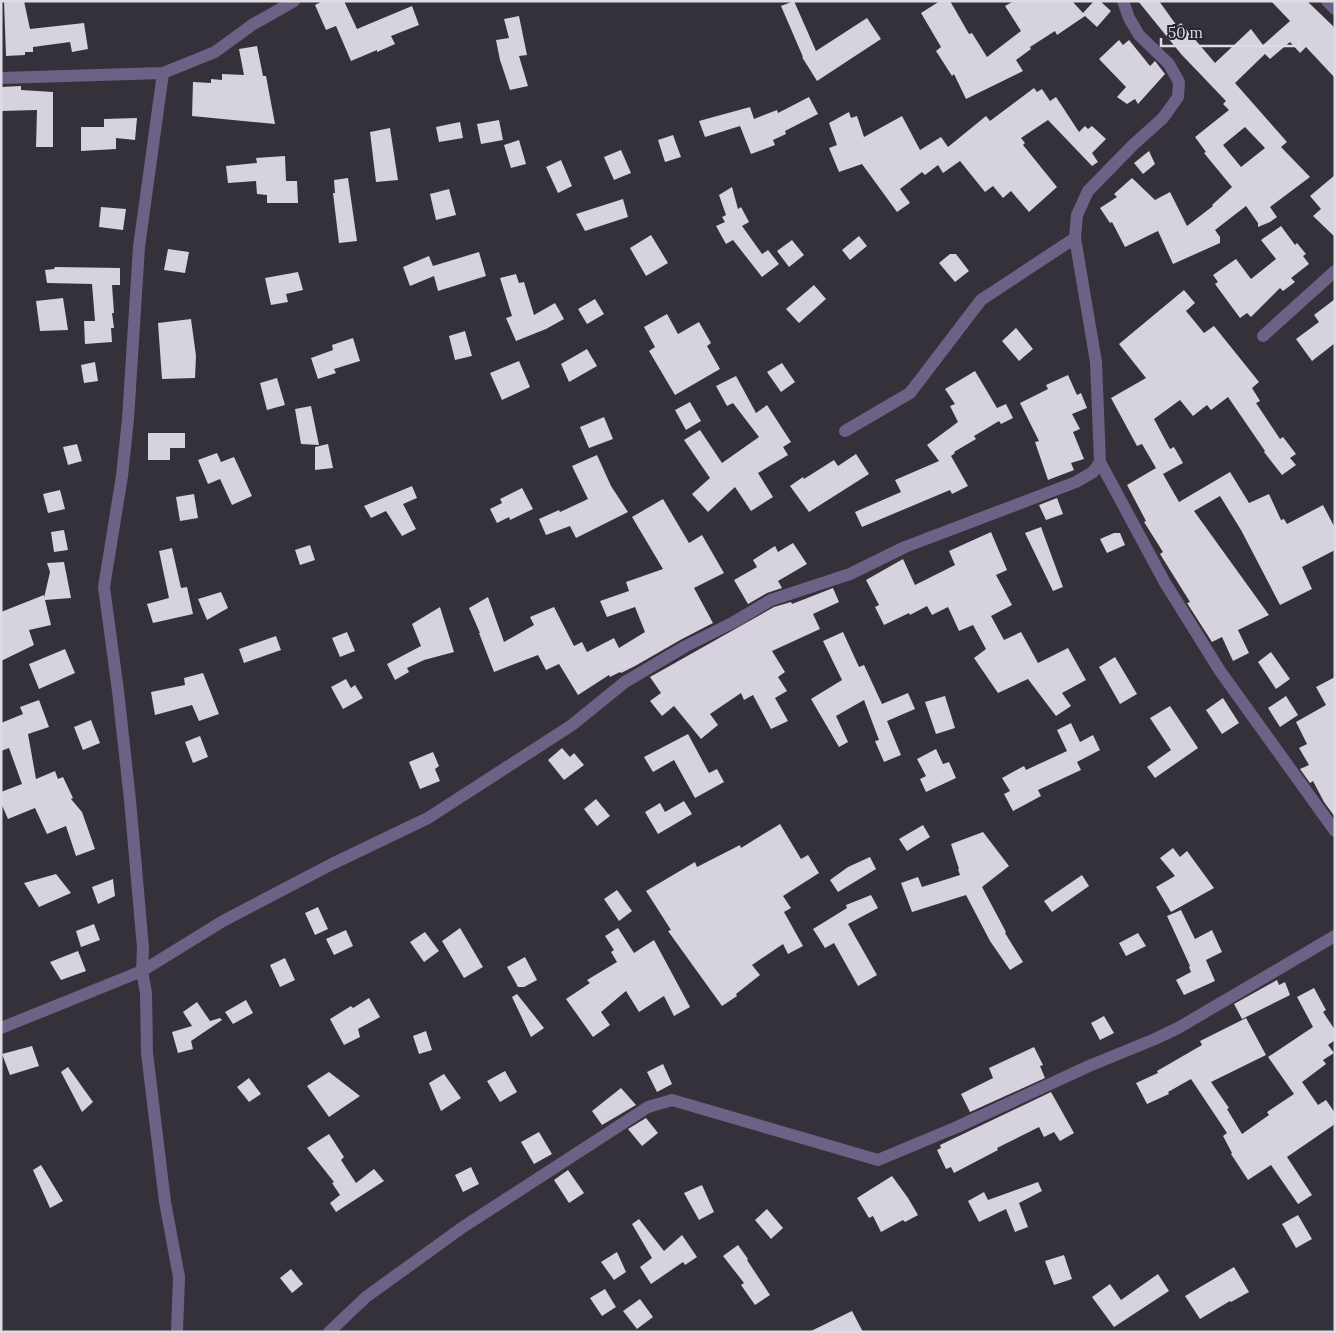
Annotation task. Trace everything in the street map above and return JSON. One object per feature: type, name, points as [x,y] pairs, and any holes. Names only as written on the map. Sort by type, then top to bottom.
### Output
[{"type":"street","points":[[1,78],[163,73],[215,52],[252,25],[294,1]]},
{"type":"street","points":[[1123,1],[1129,18],[1139,35],[1169,64],[1179,82],[1178,97],[1163,118],[1133,145],[1088,192],[1077,215],[1076,238],[1096,362],[1100,462],[1164,581],[1220,671],[1335,831]]},
{"type":"street","points":[[1327,1],[1335,9]]},
{"type":"street","points":[[163,73],[139,247],[128,419],[122,476],[104,587],[130,800],[143,948],[142,971],[146,994],[148,1063],[165,1202],[179,1277],[177,1332]]},
{"type":"street","points":[[845,431],[910,393],[981,300],[1076,238]]},
{"type":"street","points":[[1263,336],[1335,271]]},
{"type":"street","points":[[1,1028],[142,971],[223,921],[332,864],[428,818],[572,725],[624,682],[686,646],[734,622],[770,600],[850,574],[905,547],[1076,482],[1093,472],[1100,462]]},
{"type":"street","points":[[329,1332],[366,1297],[463,1227],[648,1107],[672,1100],[878,1160],[957,1127],[1120,1052],[1178,1028],[1335,936]]},
{"type":"building","points":[[4,1],[24,1],[30,29],[84,23],[88,49],[72,52],[70,42],[33,47],[33,52],[25,52],[25,55],[6,56]]},
{"type":"building","points":[[323,1],[344,1],[357,29],[412,6],[419,25],[391,36],[395,44],[351,61],[336,26],[326,30],[315,5]]},
{"type":"building","points":[[794,1],[816,51],[867,18],[881,39],[817,81],[802,57],[781,6]]},
{"type":"building","points":[[940,1],[950,1],[969,34],[972,33],[987,57],[1021,31],[1005,6],[1014,1],[1072,1],[1083,13],[1094,1],[1100,1],[1111,11],[1097,27],[1085,16],[1057,35],[1055,31],[1030,47],[1031,49],[1016,60],[1023,71],[966,99],[954,74],[952,76],[936,51],[941,47],[921,13]]},
{"type":"building","points":[[1138,1],[1159,1],[1177,26],[1181,23],[1215,63],[1251,29],[1263,45],[1290,21],[1271,1],[1307,1],[1335,28],[1335,78],[1306,47],[1300,53],[1290,42],[1270,59],[1265,54],[1235,83],[1287,142],[1281,147],[1310,177],[1270,207],[1277,217],[1270,222],[1258,227],[1258,223],[1246,206],[1215,230],[1220,237],[1220,243],[1173,264],[1158,231],[1125,247],[1112,222],[1110,223],[1100,208],[1117,197],[1114,194],[1132,178],[1155,200],[1170,192],[1187,226],[1213,206],[1232,187],[1204,153],[1206,152],[1195,137],[1229,110],[1223,104],[1226,101],[1181,54]],"holes":[[[1245,127],[1265,148],[1241,167],[1223,145]]]},
{"type":"building","points":[[519,16],[527,55],[519,56],[528,86],[510,90],[500,60],[496,40],[509,38],[504,19]]},
{"type":"building","points":[[1119,40],[1123,45],[1129,40],[1150,66],[1155,61],[1165,74],[1138,104],[1135,99],[1127,104],[1117,97],[1126,87],[1099,59]]},
{"type":"building","points":[[257,46],[263,76],[266,76],[275,124],[192,116],[193,82],[211,83],[211,79],[222,80],[222,74],[244,75],[239,49]]},
{"type":"building","points":[[21,86],[21,90],[53,92],[53,147],[36,147],[37,110],[1,111],[1,87]]},
{"type":"building","points":[[1034,88],[1037,92],[1042,89],[1050,101],[1056,97],[1079,132],[1085,126],[1088,129],[1092,126],[1106,139],[1092,153],[1098,162],[1092,166],[1048,120],[1021,138],[1025,143],[1023,145],[1057,187],[1029,212],[1011,191],[1003,198],[993,186],[985,192],[960,161],[943,173],[938,165],[925,175],[922,172],[900,189],[910,203],[897,212],[862,164],[839,172],[829,148],[837,145],[829,123],[849,112],[851,118],[857,116],[864,137],[902,116],[920,150],[941,137],[948,147],[986,116],[990,121]]},
{"type":"building","points":[[809,97],[818,114],[785,131],[786,134],[773,140],[775,145],[751,154],[740,126],[705,137],[699,121],[750,107],[754,119],[777,110],[778,113]]},
{"type":"building","points":[[137,118],[135,140],[116,138],[116,149],[81,151],[81,127],[104,127],[104,119]]},
{"type":"building","points":[[499,120],[503,140],[481,144],[477,124]]},
{"type":"building","points":[[460,122],[463,138],[439,142],[436,127]]},
{"type":"building","points":[[390,128],[398,180],[376,182],[370,132]]},
{"type":"building","points":[[673,135],[681,157],[665,162],[658,140]]},
{"type":"building","points":[[519,140],[526,164],[511,168],[504,145]]},
{"type":"building","points":[[621,150],[631,173],[614,180],[604,157]]},
{"type":"building","points":[[1149,151],[1155,164],[1143,174],[1134,163]]},
{"type":"building","points":[[285,156],[286,181],[297,181],[298,203],[267,203],[267,195],[257,194],[256,181],[228,183],[226,166],[257,163],[256,158]]},
{"type":"building","points":[[561,160],[572,186],[558,193],[546,167]]},
{"type":"building","points":[[1335,175],[1335,237],[1313,216],[1321,209],[1310,196]]},
{"type":"building","points":[[348,178],[357,241],[339,243],[333,193],[335,193],[334,180]]},
{"type":"building","points":[[732,187],[738,209],[741,207],[749,222],[742,226],[762,254],[768,250],[779,264],[762,277],[733,240],[726,244],[716,226],[725,222],[722,217],[726,215],[719,195]]},
{"type":"building","points":[[449,189],[456,215],[436,220],[430,194]]},
{"type":"building","points":[[623,199],[628,217],[585,231],[576,214]]},
{"type":"building","points":[[101,207],[126,209],[123,230],[99,227]]},
{"type":"building","points":[[1281,226],[1295,245],[1297,243],[1306,254],[1303,256],[1309,264],[1291,278],[1295,282],[1283,291],[1280,288],[1251,317],[1247,313],[1240,318],[1215,284],[1218,282],[1213,275],[1236,259],[1251,279],[1276,259],[1261,240]]},
{"type":"building","points":[[651,235],[668,263],[646,276],[630,248]]},
{"type":"building","points":[[859,236],[867,246],[850,260],[842,250]]},
{"type":"building","points":[[792,240],[804,255],[789,267],[777,251]]},
{"type":"building","points":[[168,249],[189,252],[185,273],[164,270]]},
{"type":"building","points":[[479,252],[486,276],[438,291],[434,276],[410,286],[403,267],[429,256],[433,266]]},
{"type":"building","points":[[950,254],[956,254],[969,271],[955,282],[939,263]]},
{"type":"building","points":[[55,267],[120,268],[120,285],[112,285],[114,328],[111,328],[112,342],[85,344],[84,321],[95,321],[92,284],[47,283],[45,270],[54,269]]},
{"type":"building","points":[[298,272],[303,290],[286,294],[288,302],[271,305],[265,278]]},
{"type":"building","points":[[516,274],[519,283],[524,282],[534,315],[555,303],[564,319],[546,329],[516,341],[506,318],[512,316],[500,278]]},
{"type":"building","points":[[814,285],[826,299],[799,323],[786,309]]},
{"type":"building","points":[[1184,290],[1195,303],[1186,311],[1204,333],[1214,326],[1259,382],[1252,388],[1260,401],[1256,403],[1280,439],[1283,437],[1296,454],[1290,458],[1296,465],[1282,475],[1264,452],[1228,397],[1211,410],[1207,405],[1193,416],[1180,400],[1154,419],[1170,449],[1174,447],[1183,463],[1163,474],[1179,502],[1230,472],[1249,503],[1269,494],[1281,520],[1284,519],[1287,524],[1323,505],[1335,528],[1335,550],[1302,567],[1312,589],[1280,605],[1241,530],[1220,496],[1194,511],[1269,615],[1238,630],[1249,653],[1233,661],[1222,637],[1212,642],[1187,603],[1190,602],[1160,554],[1163,552],[1144,522],[1146,521],[1127,485],[1156,468],[1142,444],[1137,446],[1111,398],[1146,378],[1119,344]]},
{"type":"building","points":[[63,298],[68,330],[40,331],[36,301]]},
{"type":"building","points":[[595,299],[604,314],[587,324],[578,309]]},
{"type":"building","points":[[1335,299],[1335,343],[1312,361],[1296,339],[1319,322],[1314,315]]},
{"type":"building","points":[[667,314],[678,334],[699,322],[711,343],[707,346],[720,369],[675,395],[649,351],[655,347],[644,327]]},
{"type":"building","points":[[191,319],[196,356],[195,378],[162,379],[158,323]]},
{"type":"building","points":[[1016,328],[1033,349],[1019,361],[1002,341]]},
{"type":"building","points":[[465,331],[472,356],[455,360],[449,336]]},
{"type":"building","points":[[353,338],[360,361],[334,369],[336,373],[318,379],[311,358],[333,350],[332,345]]},
{"type":"building","points":[[587,349],[597,366],[569,382],[561,364]]},
{"type":"building","points":[[519,361],[530,387],[502,400],[490,373]]},
{"type":"building","points":[[95,362],[98,381],[84,383],[81,365]]},
{"type":"building","points":[[782,363],[795,382],[781,392],[767,372]]},
{"type":"building","points":[[975,371],[997,408],[1006,404],[1013,418],[1001,424],[999,421],[974,436],[976,439],[954,452],[951,456],[968,486],[952,494],[950,490],[862,527],[855,512],[901,492],[895,480],[939,461],[927,445],[958,422],[950,406],[955,404],[945,389]]},
{"type":"building","points":[[1068,375],[1077,395],[1081,393],[1087,408],[1072,414],[1080,429],[1073,432],[1084,459],[1071,463],[1074,470],[1048,480],[1035,442],[1039,441],[1020,403],[1048,389],[1046,385]]},
{"type":"building","points":[[736,376],[756,413],[767,405],[791,442],[783,447],[788,455],[758,473],[773,497],[751,511],[735,487],[708,512],[692,494],[710,478],[684,440],[700,430],[722,463],[759,437],[733,403],[727,406],[716,386]]},
{"type":"building","points":[[277,378],[285,405],[267,410],[260,383]]},
{"type":"building","points":[[690,402],[701,421],[686,430],[675,410]]},
{"type":"building","points":[[311,406],[319,445],[301,444],[295,409]]},
{"type":"building","points":[[604,417],[613,439],[589,448],[580,427]]},
{"type":"building","points":[[148,433],[185,433],[185,448],[170,448],[170,460],[148,460]]},
{"type":"building","points":[[77,444],[82,461],[68,465],[63,447]]},
{"type":"building","points":[[328,444],[333,468],[315,470],[315,447]]},
{"type":"building","points":[[217,453],[221,462],[234,457],[252,496],[232,505],[220,479],[208,484],[198,460]]},
{"type":"building","points":[[856,454],[869,474],[809,512],[790,486],[834,460],[838,466]]},
{"type":"building","points":[[597,455],[611,486],[628,512],[576,538],[570,526],[546,535],[539,519],[588,499],[572,466]]},
{"type":"building","points":[[412,486],[417,498],[403,504],[416,529],[402,536],[386,511],[371,518],[364,506]]},
{"type":"building","points":[[522,488],[533,509],[510,520],[509,517],[497,523],[490,509],[502,503],[500,499]]},
{"type":"building","points":[[60,490],[65,509],[48,513],[43,494]]},
{"type":"building","points":[[194,494],[198,518],[180,521],[176,497]]},
{"type":"building","points":[[1057,498],[1063,514],[1046,520],[1039,505]]},
{"type":"building","points":[[663,499],[689,543],[702,535],[724,573],[694,588],[713,623],[621,673],[610,677],[609,675],[578,695],[559,664],[546,670],[538,655],[494,672],[469,608],[488,597],[504,642],[534,625],[530,617],[554,607],[574,646],[582,642],[587,652],[614,638],[619,648],[645,632],[635,607],[607,617],[600,601],[629,591],[626,582],[663,569],[632,517]]},
{"type":"building","points":[[1041,527],[1063,587],[1053,591],[1025,533]]},
{"type":"building","points":[[64,530],[68,550],[54,552],[51,532]]},
{"type":"building","points":[[991,532],[1007,570],[996,575],[1012,605],[991,616],[1004,640],[1021,632],[1038,663],[1068,648],[1086,680],[1062,693],[1071,706],[1056,716],[1028,679],[998,693],[974,658],[986,649],[973,625],[959,631],[948,607],[932,615],[927,606],[884,625],[875,607],[879,605],[866,580],[903,559],[915,585],[955,565],[949,551]]},
{"type":"building","points":[[1114,533],[1120,533],[1125,545],[1107,553],[1100,539]]},
{"type":"building","points":[[793,543],[807,564],[778,581],[782,588],[767,593],[748,604],[734,580],[757,567],[753,560],[775,546],[778,552]]},
{"type":"building","points":[[310,545],[315,560],[300,565],[295,550]]},
{"type":"building","points":[[172,548],[181,588],[187,587],[193,614],[153,623],[147,604],[169,598],[159,551]]},
{"type":"building","points":[[64,562],[71,598],[45,600],[51,625],[29,630],[34,645],[1,661],[1,612],[44,595],[44,598],[50,572],[47,563]]},
{"type":"building","points":[[833,588],[839,602],[813,614],[820,629],[772,651],[785,672],[778,677],[787,691],[775,698],[788,721],[771,729],[753,695],[744,700],[741,693],[710,714],[718,725],[701,739],[674,706],[662,716],[650,701],[661,693],[650,677],[774,607],[791,602],[792,604]]},
{"type":"building","points":[[221,592],[228,608],[207,620],[198,599]]},
{"type":"building","points":[[440,607],[454,652],[424,660],[407,668],[409,672],[395,680],[387,664],[421,646],[412,624]]},
{"type":"building","points":[[347,632],[355,651],[340,657],[332,638]]},
{"type":"building","points":[[843,632],[859,667],[864,665],[882,704],[908,693],[915,709],[887,721],[901,755],[884,762],[875,741],[879,740],[864,700],[836,716],[848,742],[839,747],[811,699],[842,680],[823,641]]},
{"type":"building","points":[[276,636],[281,650],[244,663],[239,649]]},
{"type":"building","points":[[65,649],[75,673],[39,689],[29,664]]},
{"type":"building","points":[[1271,652],[1290,679],[1276,689],[1258,662]]},
{"type":"building","points":[[1115,657],[1137,694],[1120,704],[1099,667]]},
{"type":"building","points":[[203,673],[219,714],[199,721],[192,705],[155,715],[151,692],[185,685],[184,678]]},
{"type":"building","points":[[1335,677],[1335,817],[1324,802],[1313,781],[1310,783],[1300,769],[1309,765],[1299,748],[1307,744],[1296,722],[1326,705],[1316,687]]},
{"type":"building","points":[[346,679],[351,688],[355,685],[363,698],[343,709],[331,687]]},
{"type":"building","points":[[945,696],[955,728],[936,734],[925,702]]},
{"type":"building","points":[[1286,696],[1298,715],[1280,727],[1268,708]]},
{"type":"building","points":[[1223,698],[1239,723],[1222,734],[1206,710]]},
{"type":"building","points":[[39,700],[49,727],[28,734],[36,779],[55,771],[58,779],[63,777],[73,798],[71,799],[82,812],[95,849],[76,856],[66,826],[47,834],[35,808],[8,819],[1,803],[1,792],[22,784],[9,748],[1,751],[1,723],[23,714],[20,707]]},
{"type":"building","points":[[1170,706],[1198,748],[1155,778],[1147,767],[1171,750],[1150,718]]},
{"type":"building","points":[[91,720],[100,743],[83,750],[74,727]]},
{"type":"building","points":[[1071,723],[1080,742],[1093,735],[1100,750],[1077,762],[1081,770],[1038,790],[1041,796],[1013,811],[1004,794],[1010,791],[1002,778],[1024,766],[1026,770],[1067,751],[1057,730]]},
{"type":"building","points":[[688,734],[709,773],[717,769],[724,782],[695,798],[674,760],[653,772],[644,757]]},
{"type":"building","points":[[200,736],[208,757],[193,763],[185,742]]},
{"type":"building","points":[[562,748],[570,757],[574,753],[584,765],[564,780],[548,760]]},
{"type":"building","points":[[936,749],[943,764],[949,762],[956,778],[926,792],[920,779],[926,776],[917,759]]},
{"type":"building","points":[[433,752],[439,766],[435,769],[440,781],[420,789],[409,762]]},
{"type":"building","points":[[596,799],[610,816],[597,826],[584,809]]},
{"type":"building","points":[[684,801],[692,814],[658,834],[645,812],[660,803],[665,812]]},
{"type":"building","points":[[780,824],[801,859],[808,855],[819,873],[783,896],[791,908],[784,912],[803,946],[788,954],[783,944],[752,965],[760,975],[736,994],[737,996],[722,1006],[668,931],[671,930],[646,891],[695,862],[697,867],[740,845],[741,848]]},
{"type":"building","points":[[923,825],[930,837],[907,851],[899,839]]},
{"type":"building","points":[[983,832],[1009,866],[982,887],[1005,933],[1023,962],[1010,970],[990,941],[966,895],[912,912],[901,883],[918,877],[922,887],[960,875],[951,844]]},
{"type":"building","points":[[1173,848],[1180,857],[1187,851],[1214,888],[1171,912],[1156,887],[1175,876],[1160,858]]},
{"type":"building","points":[[870,857],[876,869],[838,892],[830,880],[848,867]]},
{"type":"building","points":[[56,874],[71,893],[39,907],[24,883]]},
{"type":"building","points":[[1082,875],[1089,886],[1052,912],[1044,901]]},
{"type":"building","points":[[113,879],[115,896],[98,904],[92,887]]},
{"type":"building","points":[[617,890],[632,911],[619,921],[604,899]]},
{"type":"building","points":[[871,895],[878,908],[848,924],[877,975],[858,986],[834,943],[825,948],[813,929],[847,908],[846,905]]},
{"type":"building","points":[[318,907],[328,929],[315,935],[305,913]]},
{"type":"building","points":[[1181,910],[1195,939],[1212,930],[1222,952],[1206,960],[1215,981],[1184,995],[1176,980],[1191,972],[1190,966],[1167,916]]},
{"type":"building","points":[[94,924],[100,940],[81,947],[76,931]]},
{"type":"building","points":[[460,928],[483,967],[464,978],[442,941]]},
{"type":"building","points":[[618,928],[634,953],[654,940],[690,1007],[674,1016],[664,996],[639,1012],[626,991],[601,1012],[610,1025],[593,1037],[566,999],[590,983],[587,980],[617,962],[611,952],[614,950],[605,936]]},
{"type":"building","points":[[346,930],[353,946],[334,955],[326,939]]},
{"type":"building","points":[[425,932],[439,951],[424,962],[410,942]]},
{"type":"building","points":[[1138,933],[1146,946],[1126,956],[1119,943]]},
{"type":"building","points":[[78,951],[86,971],[61,980],[50,962]]},
{"type":"building","points":[[525,957],[537,980],[524,987],[518,987],[507,967]]},
{"type":"building","points":[[285,958],[295,980],[280,987],[270,965]]},
{"type":"building","points":[[1277,980],[1279,985],[1285,982],[1290,995],[1242,1019],[1234,1004]]},
{"type":"building","points":[[1314,988],[1326,1010],[1323,1012],[1335,1030],[1335,1040],[1328,1045],[1334,1053],[1323,1060],[1326,1064],[1302,1082],[1318,1105],[1326,1100],[1335,1113],[1335,1124],[1287,1157],[1312,1195],[1298,1204],[1271,1165],[1248,1180],[1231,1154],[1223,1136],[1227,1133],[1191,1079],[1168,1092],[1169,1094],[1147,1104],[1136,1083],[1158,1073],[1157,1071],[1202,1045],[1200,1041],[1246,1018],[1266,1055],[1211,1082],[1229,1108],[1227,1109],[1242,1134],[1269,1115],[1267,1112],[1294,1094],[1268,1057],[1313,1027],[1297,997]]},
{"type":"building","points":[[517,994],[544,1028],[531,1037],[512,997]]},
{"type":"building","points":[[369,998],[380,1017],[358,1029],[360,1037],[344,1045],[330,1019]]},
{"type":"building","points":[[246,1000],[253,1013],[233,1024],[225,1012]]},
{"type":"building","points":[[197,1002],[210,1021],[220,1018],[222,1020],[191,1041],[193,1049],[178,1053],[172,1032],[192,1026],[183,1012]]},
{"type":"building","points":[[1104,1016],[1114,1033],[1100,1040],[1091,1023]]},
{"type":"building","points":[[426,1031],[432,1050],[419,1054],[413,1036]]},
{"type":"building","points":[[32,1046],[39,1066],[10,1075],[2,1054]]},
{"type":"building","points":[[1034,1047],[1043,1065],[1040,1066],[1045,1078],[970,1112],[961,1094],[993,1078],[989,1068]]},
{"type":"building","points":[[663,1064],[672,1084],[657,1092],[647,1072]]},
{"type":"building","points":[[68,1067],[93,1102],[82,1112],[61,1072]]},
{"type":"building","points":[[505,1071],[517,1092],[500,1102],[487,1081]]},
{"type":"building","points":[[329,1072],[360,1096],[329,1117],[307,1086]]},
{"type":"building","points":[[444,1074],[461,1098],[441,1111],[429,1083]]},
{"type":"building","points":[[249,1078],[261,1094],[249,1102],[237,1087]]},
{"type":"building","points":[[621,1088],[636,1105],[602,1125],[592,1111]]},
{"type":"building","points":[[1051,1092],[1074,1133],[1060,1141],[1054,1132],[1044,1137],[1039,1127],[997,1148],[998,1150],[954,1173],[951,1167],[946,1169],[937,1150],[941,1148],[940,1145]]},
{"type":"building","points":[[646,1118],[658,1133],[642,1146],[628,1129]]},
{"type":"building","points":[[539,1132],[552,1154],[534,1164],[521,1142]]},
{"type":"building","points":[[329,1134],[344,1157],[341,1160],[356,1183],[374,1169],[384,1181],[336,1212],[330,1203],[340,1195],[332,1183],[334,1182],[307,1148]]},
{"type":"building","points":[[41,1165],[63,1201],[50,1208],[33,1170]]},
{"type":"building","points":[[471,1167],[479,1184],[463,1192],[455,1175]]},
{"type":"building","points":[[568,1170],[584,1193],[569,1203],[554,1180]]},
{"type":"building","points":[[892,1176],[918,1215],[905,1222],[903,1220],[881,1232],[873,1216],[869,1218],[857,1198]]},
{"type":"building","points":[[1038,1182],[1042,1191],[1019,1203],[1028,1227],[1015,1232],[1006,1209],[979,1222],[968,1201],[984,1192],[988,1200]]},
{"type":"building","points":[[702,1185],[714,1212],[699,1220],[684,1193]]},
{"type":"building","points":[[767,1209],[783,1228],[771,1239],[755,1220]]},
{"type":"building","points":[[1298,1215],[1312,1239],[1296,1248],[1282,1224]]},
{"type":"building","points":[[639,1219],[664,1251],[682,1235],[697,1257],[685,1265],[683,1262],[651,1284],[640,1267],[652,1258],[632,1224]]},
{"type":"building","points":[[738,1245],[770,1295],[755,1305],[741,1285],[744,1283],[723,1256]]},
{"type":"building","points":[[617,1252],[626,1272],[614,1280],[601,1262]]},
{"type":"building","points":[[1064,1255],[1072,1279],[1054,1285],[1045,1261]]},
{"type":"building","points":[[1234,1267],[1249,1292],[1200,1319],[1185,1296]]},
{"type":"building","points":[[291,1269],[303,1284],[292,1293],[280,1278]]},
{"type":"building","points":[[1158,1274],[1169,1291],[1114,1327],[1092,1297],[1110,1284],[1121,1300]]},
{"type":"building","points":[[605,1289],[616,1307],[602,1316],[590,1298]]},
{"type":"building","points":[[640,1299],[653,1317],[637,1329],[623,1311]]},
{"type":"building","points":[[852,1311],[863,1332],[809,1332]]}]
